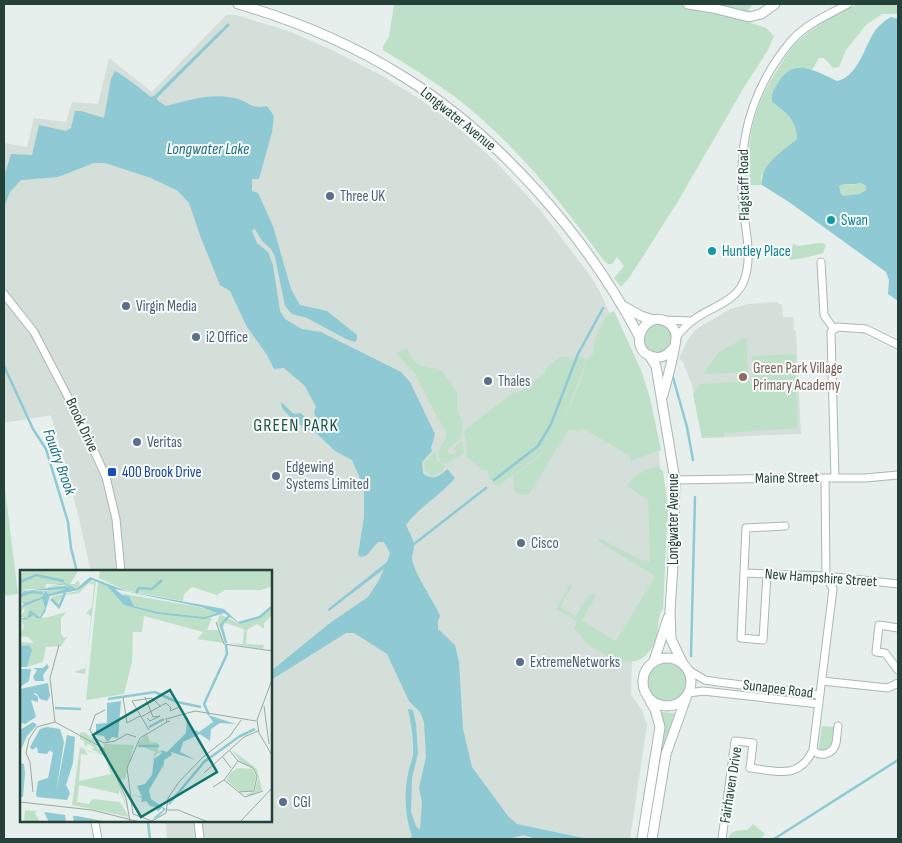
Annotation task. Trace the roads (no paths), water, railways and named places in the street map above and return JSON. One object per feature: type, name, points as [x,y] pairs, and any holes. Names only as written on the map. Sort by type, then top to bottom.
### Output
[{"type":"street","name":"Longwater Avenue","points":[[238,4],[306,27],[352,48],[406,78],[461,118],[483,137],[541,197],[592,261],[623,306],[639,336]]},
{"type":"street","points":[[688,4],[749,17],[761,14],[772,6]]},
{"type":"street","name":"Flagstaff Road","points":[[676,337],[692,321],[734,295],[742,285],[747,272],[748,252],[741,164],[744,138],[752,107],[758,95],[778,59],[793,38],[803,30],[848,4]]},
{"type":"street","points":[[821,262],[824,315],[833,328]]},
{"type":"street","name":"Brook Drive","points":[[4,294],[34,332],[80,420],[106,477],[116,519],[121,570]]},
{"type":"street","name":"Longwater Avenue","points":[[623,306],[653,320]]},
{"type":"street","points":[[662,320],[672,327],[676,337],[674,347],[665,356],[649,356],[641,347],[639,336],[644,326],[653,320],[662,320],[692,321]]},
{"type":"street","points":[[833,328],[866,328],[898,345]]},
{"type":"street","points":[[833,328],[831,332],[835,478]]},
{"type":"street","name":"Longwater Avenue","points":[[662,398],[674,347]]},
{"type":"street","name":"Longwater Avenue","points":[[649,356],[656,366],[675,480],[674,565],[670,610],[671,639],[685,667]]},
{"type":"street","name":"Maine Street","points":[[675,480],[898,476]]},
{"type":"street","points":[[820,695],[833,589],[826,576],[825,478]]},
{"type":"street","points":[[767,574],[763,640],[741,638],[746,528],[785,526]]},
{"type":"street","name":"New Hampshire Street","points":[[744,573],[826,576],[898,584]]},
{"type":"street","name":"Longwater Avenue","points":[[654,661],[670,610]]},
{"type":"street","points":[[898,628],[880,625],[876,652],[885,653],[898,670]]},
{"type":"street","points":[[642,839],[660,727],[655,709],[643,689],[643,676],[654,661],[662,658],[671,658],[685,667],[691,682],[666,754],[652,839]]},
{"type":"street","name":"Sunapee Road","points":[[685,667],[705,680],[820,695],[818,704],[703,691],[687,696]]},
{"type":"street","points":[[822,681],[888,688],[898,683]]},
{"type":"street","points":[[648,698],[656,704],[665,707],[676,705],[687,696]]},
{"type":"street","points":[[818,704],[813,750],[820,755],[824,755],[832,750],[836,744],[838,726]]},
{"type":"street","name":"Fairhaven Drive","points":[[722,839],[735,741],[753,743],[750,768],[784,772],[795,770],[807,762],[813,750]]},
{"type":"street","points":[[95,823],[98,839]]},
{"type":"street","points":[[198,823],[200,839]]},
{"type":"water","points":[[891,17],[898,19],[898,301],[888,294],[889,280],[886,272],[789,202],[762,185],[762,178],[768,165],[797,139],[795,127],[790,117],[772,102],[774,90],[784,75],[791,70],[805,68],[837,81],[844,78],[850,74],[859,62],[875,31]],"holes":[[[861,183],[866,186],[866,190],[859,194],[844,196],[841,194],[839,186]]]},
{"type":"water","name":"Longwater Lake","points":[[228,23],[230,25],[157,100],[166,106],[200,98],[218,96],[235,98],[258,107],[267,106],[274,116],[272,132],[259,179],[252,179],[252,191],[258,193],[273,226],[291,289],[300,305],[327,311],[357,335],[357,339],[355,342],[346,339],[307,318],[292,314],[285,306],[275,257],[255,229],[252,231],[257,243],[268,252],[273,265],[280,311],[285,319],[302,329],[321,332],[401,372],[410,382],[435,434],[431,448],[432,451],[422,462],[423,473],[429,477],[435,477],[447,469],[455,478],[406,525],[414,544],[413,563],[440,616],[438,629],[455,645],[459,662],[463,729],[472,767],[508,816],[517,824],[588,839],[536,839],[524,835],[507,839],[410,839],[412,836],[408,821],[406,797],[408,772],[413,758],[413,749],[408,709],[413,710],[418,753],[412,778],[411,812],[416,826],[420,830],[422,802],[419,788],[426,757],[424,722],[420,712],[409,701],[387,654],[354,633],[346,633],[272,679],[272,670],[330,623],[368,597],[384,569],[329,611],[328,609],[387,562],[390,553],[384,542],[378,542],[366,556],[361,557],[358,555],[364,517],[364,488],[352,460],[335,451],[315,432],[306,429],[291,418],[282,408],[281,402],[294,414],[301,413],[313,426],[318,425],[314,412],[316,407],[305,386],[284,368],[274,369],[267,355],[247,327],[230,291],[220,285],[189,203],[178,191],[151,178],[105,163],[94,163],[58,177],[21,180],[10,192],[4,207],[4,177],[11,154],[32,155],[39,125],[66,131],[71,128],[75,111],[104,118],[111,79],[115,71],[151,97]]},
{"type":"waterway","points":[[494,480],[538,446],[551,424],[578,354],[603,308]]},
{"type":"waterway","name":"Foudry Brook","points":[[4,366],[33,429],[46,449],[68,522],[71,548],[76,570]]},
{"type":"waterway","points":[[672,374],[687,427],[693,460]]},
{"type":"waterway","points":[[414,544],[486,488]]},
{"type":"waterway","points":[[691,656],[695,497]]},
{"type":"waterway","points":[[774,839],[898,760]]},
{"type":"waterway","name":"Foudry Brook","points":[[148,823],[150,839]]},
{"type":"place","name":"Three UK","points":[[330,196]]},
{"type":"place","name":"Swan","points":[[831,220]]},
{"type":"place","name":"Huntley Place","points":[[712,251]]},
{"type":"place","name":"Virgin Media","points":[[126,306]]},
{"type":"place","name":"i2 Office","points":[[196,337]]},
{"type":"place","name":"Green Park Village Primary Academy","points":[[743,377]]},
{"type":"place","name":"Thales","points":[[488,381]]},
{"type":"place","name":"Veritas","points":[[137,442]]},
{"type":"place","name":"400 Brook Drive","points":[[112,472]]},
{"type":"place","name":"Edgewing Systems Limited","points":[[276,476]]},
{"type":"place","name":"Cisco","points":[[521,543]]},
{"type":"place","name":"ExtremeNetworks","points":[[520,662]]},
{"type":"place","name":"CGI","points":[[283,802]]},
{"type":"district","name":"GREEN PARK","points":[[296,425]]}]
